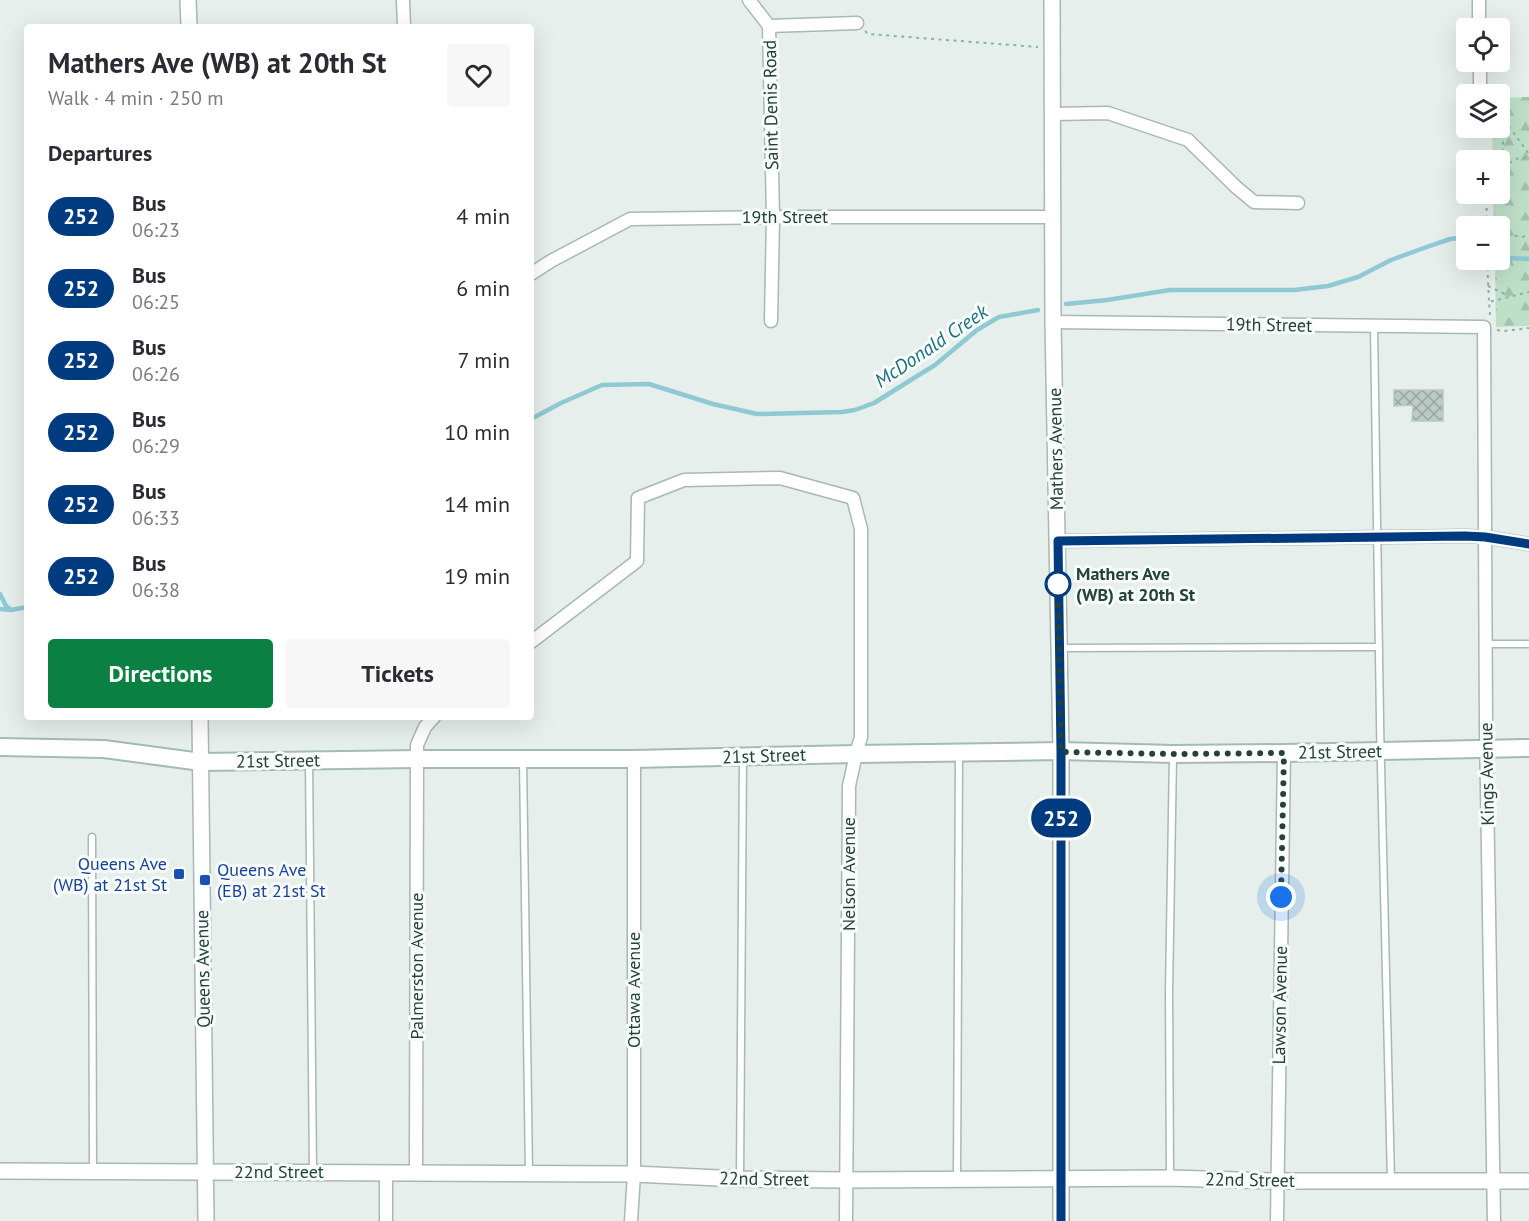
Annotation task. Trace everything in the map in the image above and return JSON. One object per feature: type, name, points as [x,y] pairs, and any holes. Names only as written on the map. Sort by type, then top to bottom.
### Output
[{"type":"main road","name":"21st Street","points":[[0,747],[104,748],[201,762],[634,759],[1061,752],[1173,754],[1380,752],[1529,748]]},
{"type":"street","points":[[188,0],[189,24]]},
{"type":"street","points":[[403,0],[404,24]]},
{"type":"street","name":"Saint Denis Road","points":[[749,0],[770,26],[773,217]]},
{"type":"street","name":"Mathers Avenue","points":[[1052,0],[1053,322],[1061,752],[1061,1221]]},
{"type":"street","points":[[1479,0],[1479,18]]},
{"type":"street","points":[[770,26],[857,23]]},
{"type":"street","points":[[1052,114],[1108,113],[1188,140],[1254,202],[1299,203]]},
{"type":"street","points":[[771,321],[773,217]]},
{"type":"street","name":"19th Street","points":[[534,272],[630,219],[1053,217]]},
{"type":"street","name":"19th Street","points":[[1053,322],[1484,327]]},
{"type":"street","name":"Kings Avenue","points":[[1484,327],[1486,748],[1494,1221]]},
{"type":"street","name":"Nelson Avenue","points":[[534,640],[637,561],[638,498],[684,480],[780,478],[854,498],[861,529],[861,737],[849,786],[846,1221]]},
{"type":"street","points":[[1058,541],[1465,536],[1529,544]]},
{"type":"street","name":"Queens Avenue","points":[[200,720],[206,1221]]},
{"type":"street","name":"Palmerston Avenue","points":[[416,1174],[417,745],[425,727],[431,720]]},
{"type":"street","name":"Lawson Avenue","points":[[1277,1221],[1284,753]]},
{"type":"street","name":"Ottawa Avenue","points":[[631,1221],[634,1174],[634,759]]},
{"type":"street","name":"22nd Street","points":[[0,1171],[634,1174],[740,1179],[846,1180],[1170,1178],[1391,1182],[1529,1181]]},
{"type":"street","points":[[386,1173],[386,1221]]},
{"type":"lane","points":[[1374,327],[1380,752],[1391,1182]]},
{"type":"lane","points":[[1485,644],[1529,644]]},
{"type":"lane","points":[[1059,648],[1378,647]]},
{"type":"lane","points":[[957,1180],[959,753]]},
{"type":"lane","points":[[1170,1178],[1169,992],[1173,754]]},
{"type":"lane","points":[[740,1179],[743,757]]},
{"type":"lane","points":[[523,760],[529,1174]]},
{"type":"lane","points":[[309,761],[313,1172]]},
{"type":"lane","points":[[92,837],[93,1171]]},
{"type":"path","points":[[857,23],[868,34],[1052,48]]},
{"type":"path","points":[[1510,129],[1529,156],[1510,163]]},
{"type":"path","points":[[1510,235],[1522,237],[1529,235]]},
{"type":"path","points":[[1484,327],[1489,321],[1490,302],[1487,270]]},
{"type":"path","points":[[1488,286],[1509,296]]},
{"type":"path","points":[[1490,302],[1529,292]]},
{"type":"path","points":[[1484,327],[1504,332],[1529,328]]},
{"type":"green space","points":[[1529,97],[1529,326],[1496,327],[1495,270],[1510,270],[1510,216],[1494,216],[1493,204],[1510,204],[1510,150],[1493,150],[1492,138],[1510,138],[1510,98]]},
{"type":"building","points":[[1394,390],[1443,390],[1443,421],[1412,421],[1413,405],[1394,406]]},
{"type":"waterway","name":"McDonald Creek","points":[[1066,304],[1170,290],[1294,290],[1328,286],[1358,277],[1391,260],[1456,238]]},
{"type":"waterway","name":"McDonald Creek","points":[[1510,258],[1529,259]]},
{"type":"waterway","name":"McDonald Creek","points":[[534,417],[602,385],[649,384],[713,404],[757,414],[855,410],[874,403],[935,365],[977,330],[999,317],[1038,310]]},
{"type":"waterway","points":[[0,594],[10,609]]},
{"type":"waterway","name":"McDonald Creek","points":[[0,609],[24,608]]},
{"type":"bus line","name":"252","points":[[1061,1221],[1061,752],[1058,541],[1465,536],[1529,544]]},
{"type":"place","name":"Mathers Ave (WB) at 20th St","points":[[1058,584]]},
{"type":"place","name":"Queens Ave (WB) at 21st St","points":[[179,874]]},
{"type":"place","name":"Queens Ave (EB) at 21st St","points":[[205,880]]},
{"type":"route","points":[[1058,584],[1061,752],[1284,753],[1281,897]]}]
